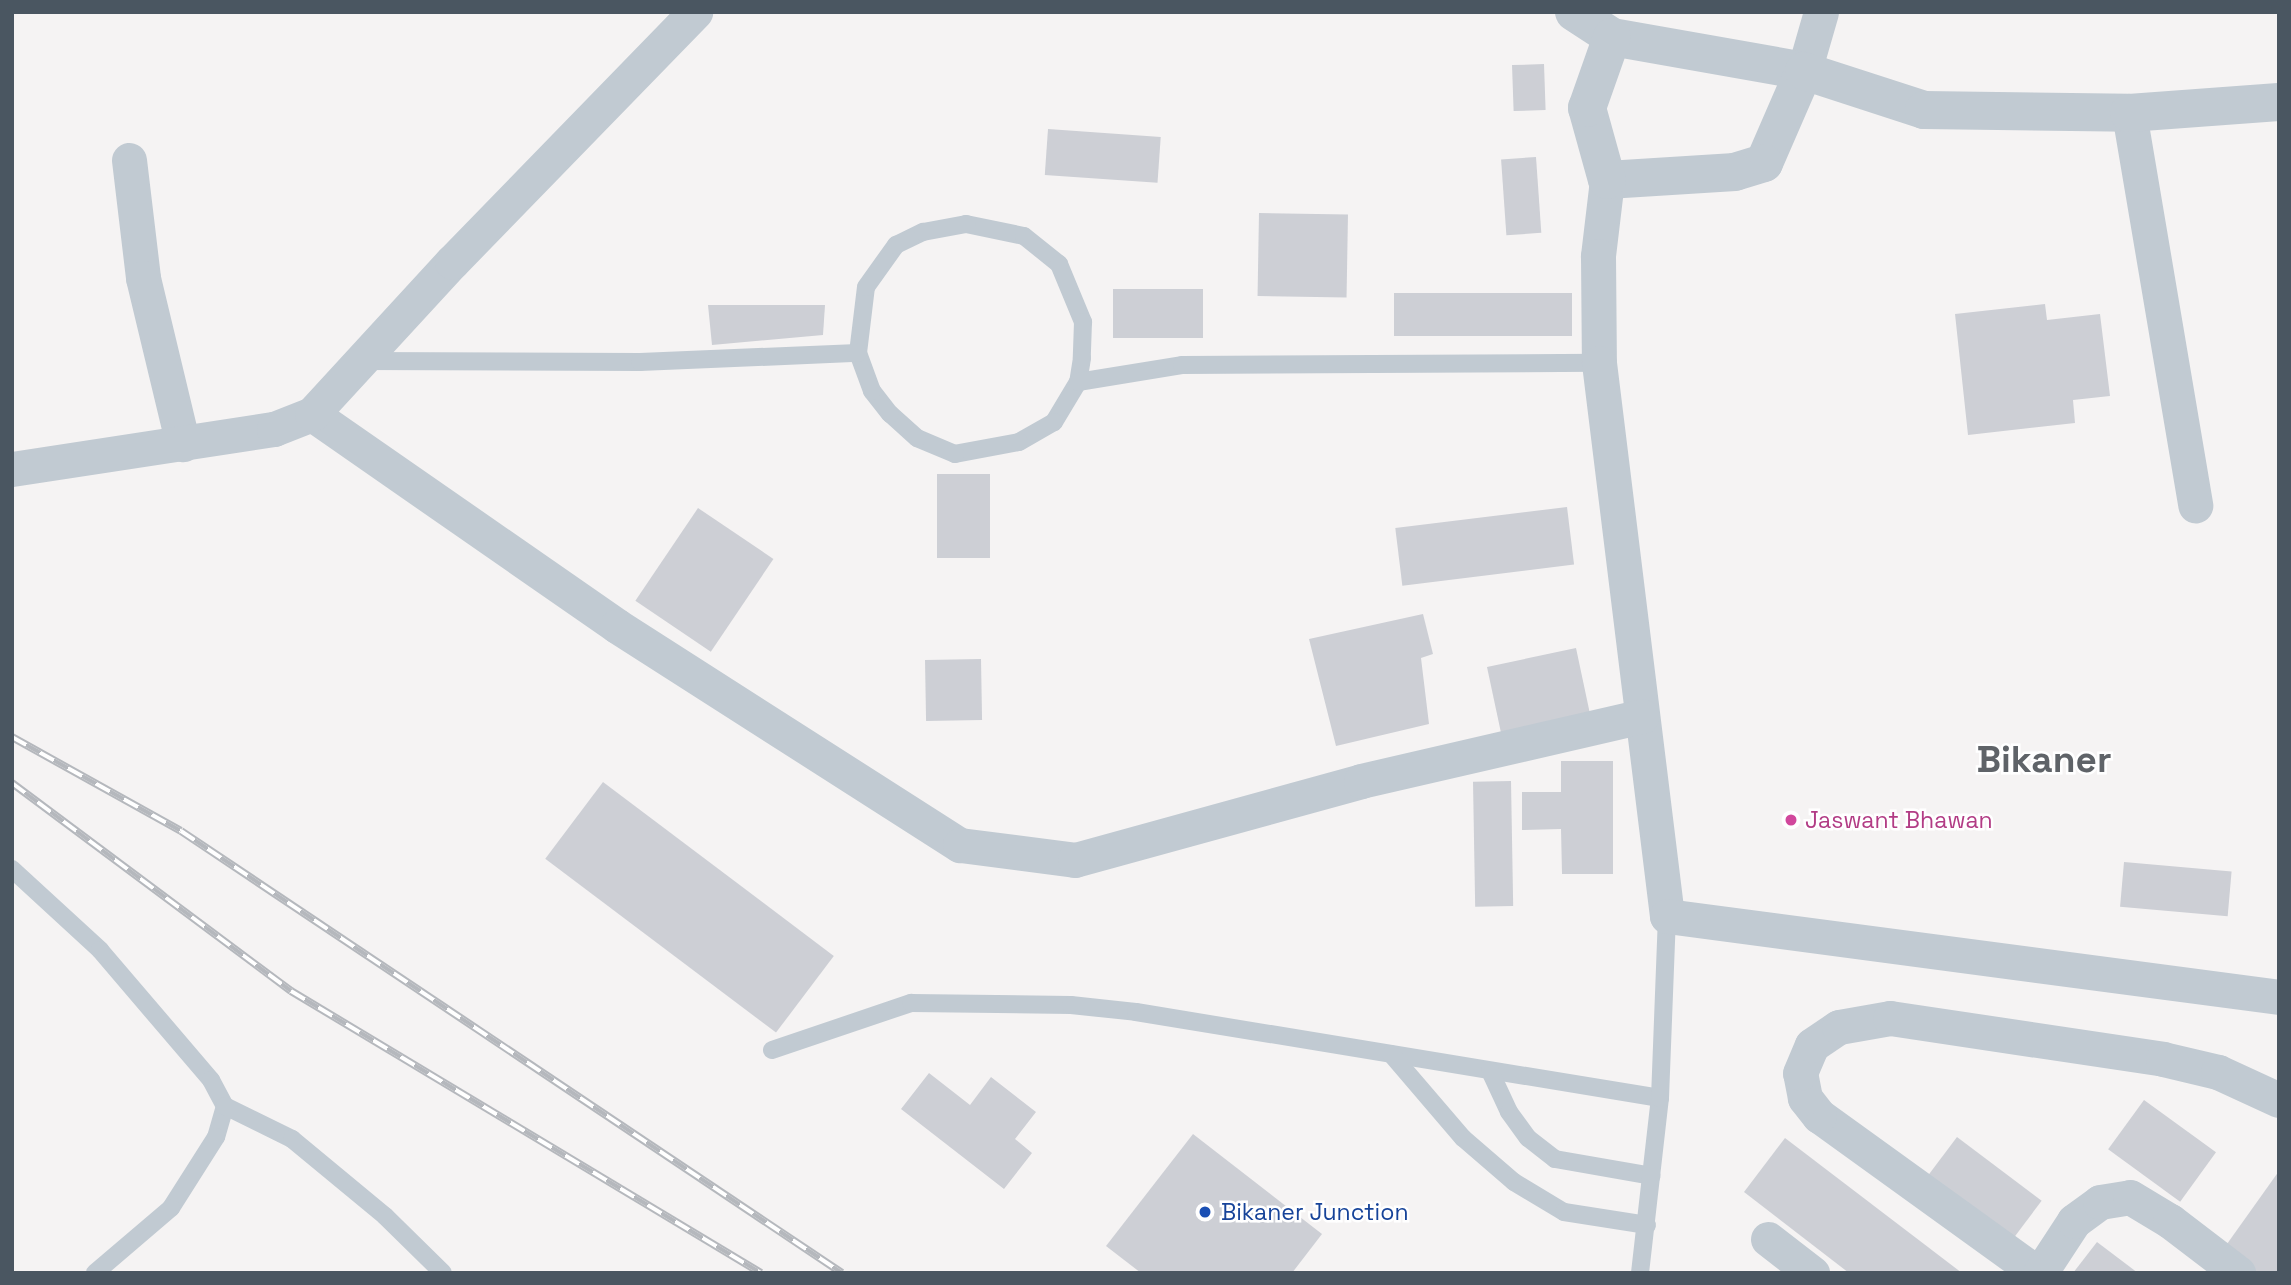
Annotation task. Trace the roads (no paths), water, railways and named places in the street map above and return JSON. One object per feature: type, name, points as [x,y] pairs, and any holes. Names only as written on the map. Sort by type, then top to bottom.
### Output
[{"type":"street","points":[[12,469],[274,429],[312,414],[695,12]]},
{"type":"street","points":[[1574,12],[1612,37],[1804,71],[1924,110],[2129,113],[2279,102]]},
{"type":"street","points":[[1607,180],[1735,172],[1764,163],[1804,71],[1822,12]]},
{"type":"street","points":[[1612,37],[1587,108],[1607,180],[1598,256],[1599,363],[1667,916],[2279,998]]},
{"type":"street","points":[[2129,113],[2195,505]]},
{"type":"street","points":[[130,160],[144,278],[183,444]]},
{"type":"street","points":[[312,414],[617,626],[960,845],[1075,860],[1361,781],[1642,716]]},
{"type":"street","points":[[2238,1273],[2170,1221],[2130,1197],[2100,1202],[2074,1221],[2039,1273],[1819,1116],[1804,1098],[1800,1073],[1812,1045],[1839,1027],[1890,1018],[2163,1059],[2218,1072],[2279,1100]]},
{"type":"street","points":[[1769,1239],[1812,1273]]},
{"type":"lane","points":[[966,224],[992,226],[1024,236],[1059,264],[1083,322],[1078,382],[1054,422],[1019,442],[956,454],[917,438],[890,414],[872,391],[858,353],[866,287],[896,245],[923,232],[966,224]]},
{"type":"lane","points":[[361,360],[640,362],[858,353]]},
{"type":"lane","points":[[1078,382],[1182,365],[1599,363]]},
{"type":"lane","points":[[12,869],[100,950],[211,1080],[225,1106],[292,1139],[443,1273]]},
{"type":"lane","points":[[1640,1273],[1660,1098],[1667,916]]},
{"type":"lane","points":[[772,1050],[911,1003],[988,1002],[1136,1012],[1660,1098]]},
{"type":"lane","points":[[1391,1054],[1463,1138],[1514,1182],[1564,1212],[1647,1225]]},
{"type":"lane","points":[[1490,1071],[1509,1112],[1528,1138],[1555,1159],[1653,1175]]},
{"type":"lane","points":[[95,1273],[171,1208],[216,1138],[225,1106]]},
{"type":"railway","points":[[12,737],[181,831],[842,1273]]},
{"type":"railway","points":[[12,783],[291,991],[761,1273]]},
{"type":"place","name":"Jaswant Bhawan","points":[[1791,820]]},
{"type":"place","name":"Bikaner Junction","points":[[1205,1212]]},
{"type":"district","name":"Bikaner","points":[[2044,760]]}]
